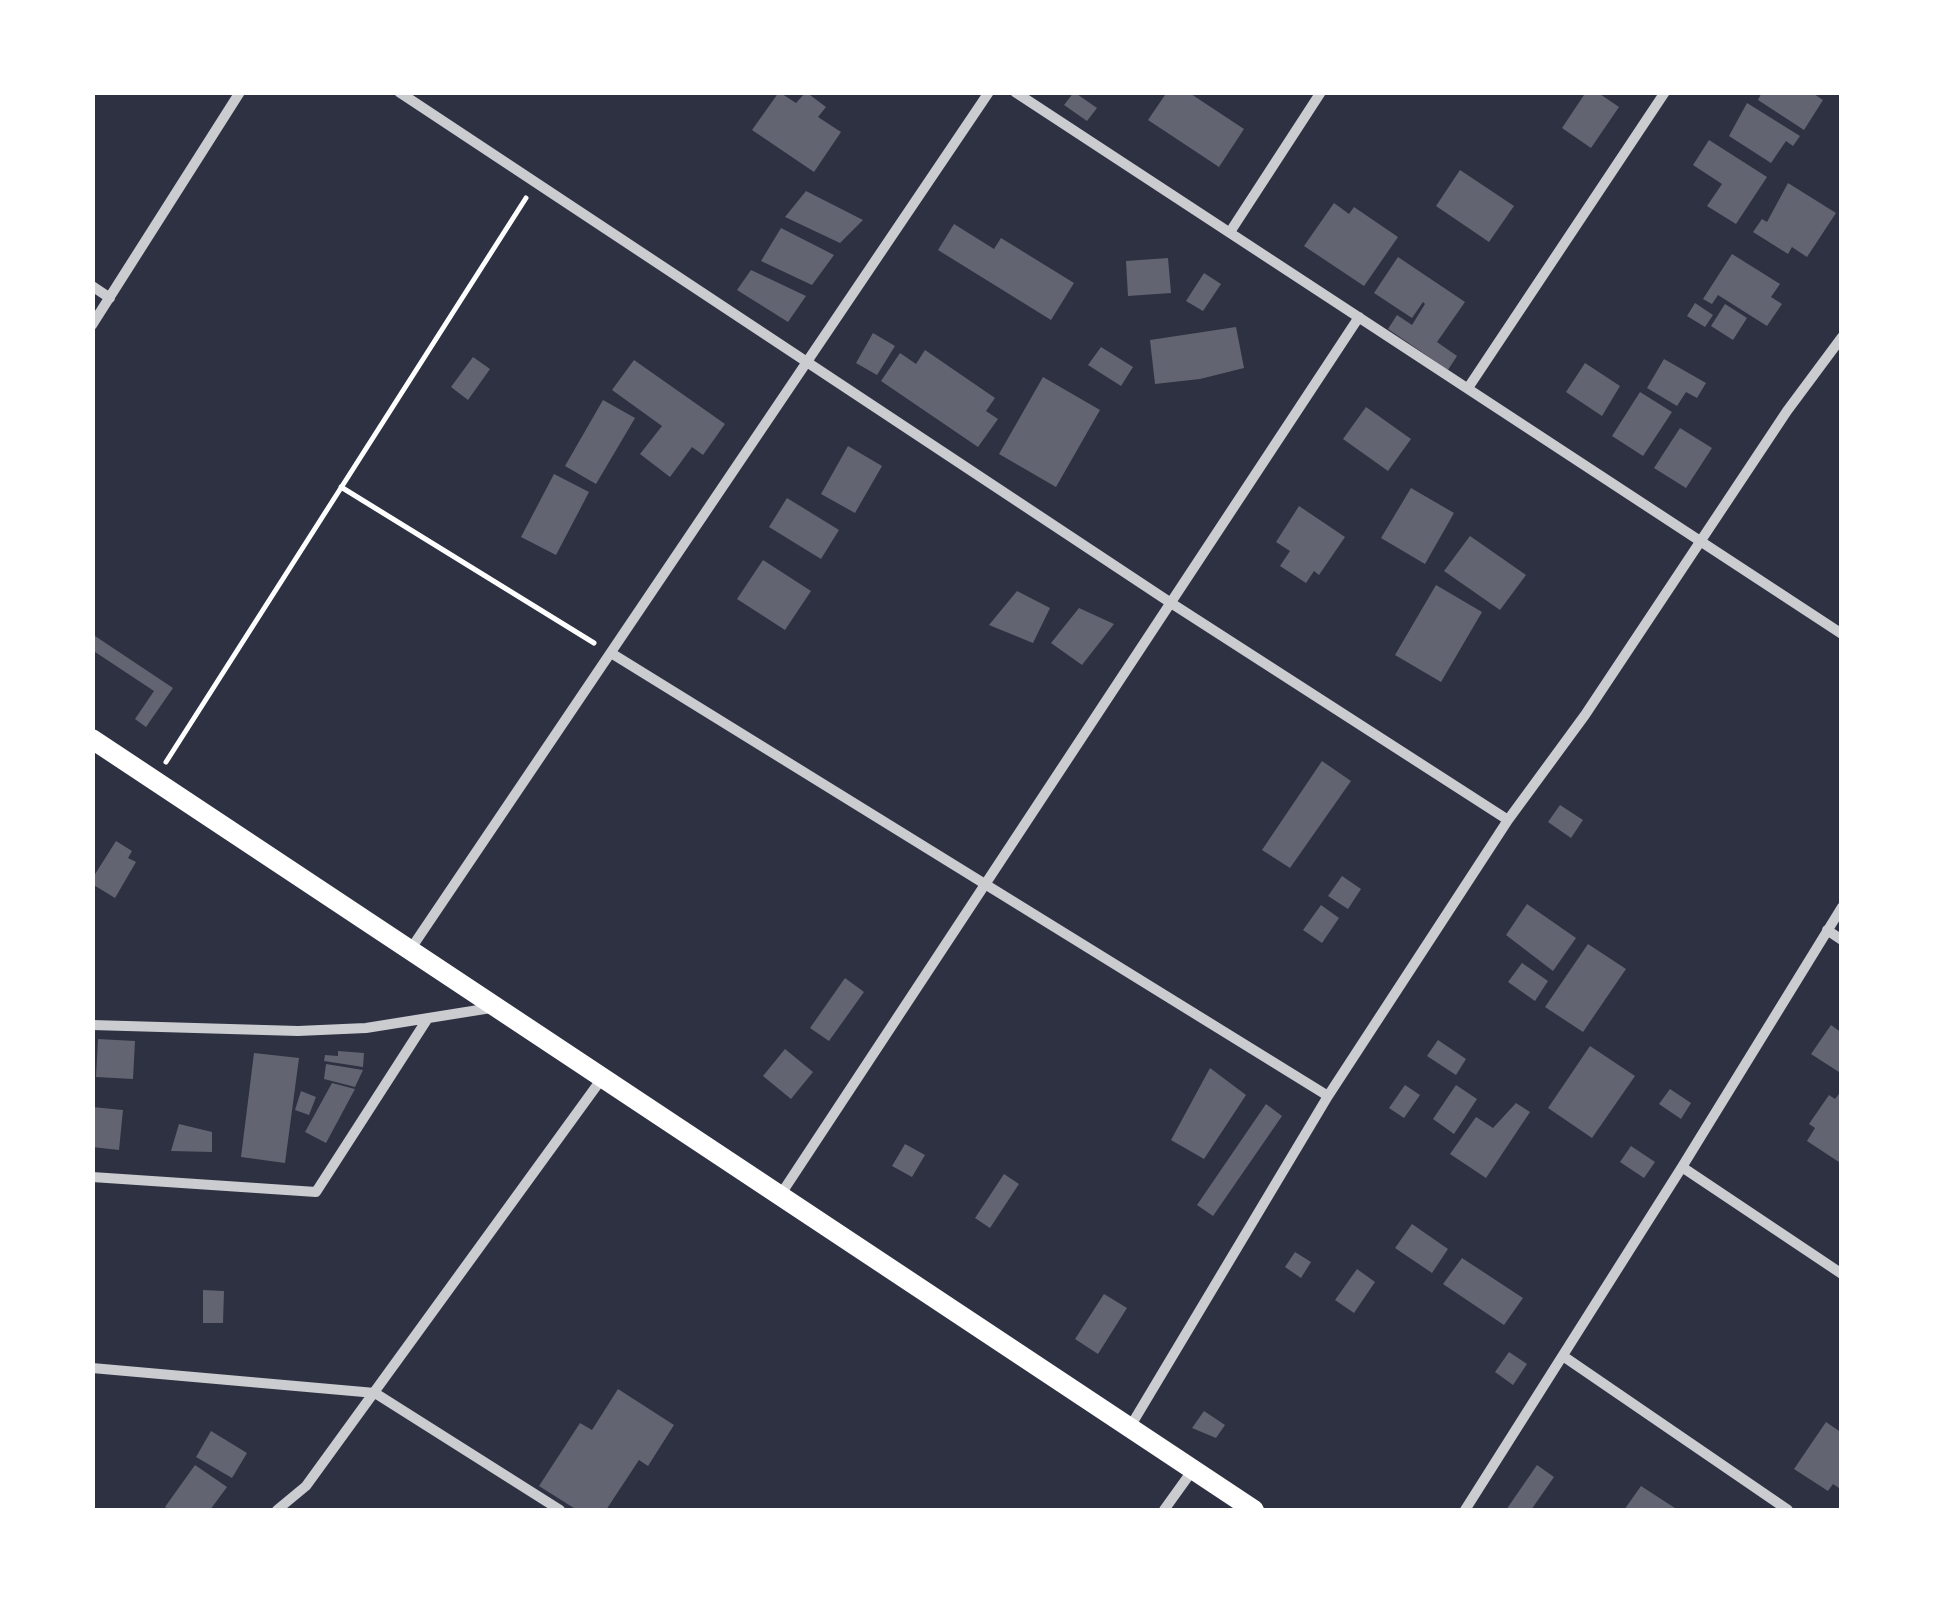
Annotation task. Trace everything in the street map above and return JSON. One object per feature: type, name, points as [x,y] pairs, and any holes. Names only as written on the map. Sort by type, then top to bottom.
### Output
[{"type":"main road","points":[[92,739],[1254,1510]]},
{"type":"street","points":[[92,324],[240,92]]},
{"type":"street","points":[[399,92],[1171,603],[1508,820]]},
{"type":"street","points":[[410,951],[989,92]]},
{"type":"street","points":[[1015,92],[1842,634]]},
{"type":"street","points":[[1230,232],[1321,92]]},
{"type":"street","points":[[1468,388],[1665,92]]},
{"type":"street","points":[[92,286],[110,298]]},
{"type":"street","points":[[781,1194],[1359,317]]},
{"type":"street","points":[[1130,1428],[1328,1096],[1508,820],[1842,337]]},
{"type":"street","points":[[610,653],[1328,1096]]},
{"type":"street","points":[[1464,1510],[1682,1168],[1842,907]]},
{"type":"street","points":[[1826,930],[1842,940]]},
{"type":"street","points":[[92,1025],[366,1028],[497,1007]]},
{"type":"street","points":[[92,1177],[316,1192],[428,1018]]},
{"type":"street","points":[[277,1510],[306,1486],[603,1077]]},
{"type":"street","points":[[1682,1168],[1842,1274]]},
{"type":"street","points":[[1562,1356],[1788,1510]]},
{"type":"street","points":[[92,1368],[376,1393],[560,1510]]},
{"type":"street","points":[[1164,1510],[1192,1471]]},
{"type":"path","points":[[155,780],[536,183]]},
{"type":"path","points":[[342,487],[610,653]]},
{"type":"building","points":[[779,92],[796,103],[806,92],[826,107],[818,117],[841,132],[814,172],[752,130]]},
{"type":"building","points":[[1074,92],[1097,108],[1087,121],[1064,105]]},
{"type":"building","points":[[1167,92],[1188,92],[1244,129],[1219,167],[1148,120]]},
{"type":"building","points":[[1586,92],[1597,92],[1619,107],[1591,148],[1562,128]]},
{"type":"building","points":[[1762,92],[1811,92],[1823,100],[1804,130],[1758,100]]},
{"type":"building","points":[[1747,103],[1800,136],[1793,146],[1786,141],[1771,163],[1729,136]]},
{"type":"building","points":[[1709,140],[1767,177],[1736,224],[1707,206],[1722,184],[1693,165]]},
{"type":"building","points":[[1460,170],[1514,206],[1489,242],[1436,206]]},
{"type":"building","points":[[1788,183],[1836,213],[1807,257],[1792,247],[1788,254],[1753,232],[1762,219],[1767,222]]},
{"type":"building","points":[[806,191],[863,220],[840,243],[785,217]]},
{"type":"building","points":[[1334,203],[1349,214],[1354,207],[1398,237],[1364,286],[1304,246]]},
{"type":"building","points":[[954,224],[994,249],[1001,238],[1074,283],[1051,320],[938,250]]},
{"type":"building","points":[[781,228],[834,255],[812,285],[761,261]]},
{"type":"building","points":[[1732,254],[1780,284],[1771,297],[1782,304],[1767,326],[1718,295],[1712,304],[1703,299]]},
{"type":"building","points":[[1398,257],[1465,302],[1437,342],[1457,356],[1448,370],[1388,329],[1397,315],[1412,325],[1425,304],[1412,318],[1374,293]]},
{"type":"building","points":[[1168,258],[1171,293],[1128,296],[1126,261]]},
{"type":"building","points":[[751,270],[806,296],[788,322],[737,290]]},
{"type":"building","points":[[1204,273],[1221,284],[1203,311],[1186,301]]},
{"type":"building","points":[[1695,303],[1713,315],[1705,327],[1687,316]]},
{"type":"building","points":[[1725,304],[1747,318],[1733,340],[1711,326]]},
{"type":"building","points":[[1236,327],[1244,368],[1200,379],[1155,384],[1150,340]]},
{"type":"building","points":[[873,333],[895,346],[877,375],[856,363]]},
{"type":"building","points":[[1101,347],[1133,367],[1121,386],[1088,365]]},
{"type":"building","points":[[925,350],[995,398],[986,411],[998,419],[978,447],[881,381],[900,353],[916,364]]},
{"type":"building","points":[[473,357],[490,369],[468,400],[451,387]]},
{"type":"building","points":[[1664,359],[1706,383],[1697,398],[1686,392],[1677,406],[1647,388]]},
{"type":"building","points":[[634,360],[725,424],[703,455],[692,447],[670,477],[640,454],[662,426],[612,390]]},
{"type":"building","points":[[1585,363],[1620,386],[1602,416],[1566,392]]},
{"type":"building","points":[[1043,377],[1100,410],[1056,487],[999,454]]},
{"type":"building","points":[[1640,392],[1672,412],[1643,456],[1612,436]]},
{"type":"building","points":[[603,400],[635,418],[596,484],[565,466]]},
{"type":"building","points":[[1366,407],[1411,439],[1388,471],[1343,439]]},
{"type":"building","points":[[1680,428],[1712,448],[1686,488],[1654,468]]},
{"type":"building","points":[[848,446],[882,466],[855,513],[821,494]]},
{"type":"building","points":[[554,474],[589,492],[556,555],[521,537]]},
{"type":"building","points":[[1411,488],[1454,513],[1425,564],[1381,538]]},
{"type":"building","points":[[787,498],[839,530],[821,559],[769,527]]},
{"type":"building","points":[[1299,506],[1345,537],[1319,575],[1314,571],[1306,583],[1280,566],[1290,551],[1276,542]]},
{"type":"building","points":[[1470,536],[1526,575],[1500,610],[1444,571]]},
{"type":"building","points":[[763,560],[811,591],[785,630],[737,599]]},
{"type":"building","points":[[1436,585],[1482,612],[1441,682],[1395,655]]},
{"type":"building","points":[[1017,591],[1050,608],[1033,643],[989,625]]},
{"type":"building","points":[[1079,608],[1114,624],[1082,665],[1051,643]]},
{"type":"building","points":[[92,634],[173,688],[146,727],[135,719],[154,691],[92,650]]},
{"type":"building","points":[[1322,761],[1351,781],[1290,868],[1262,850]]},
{"type":"building","points":[[1560,805],[1583,820],[1571,838],[1548,822]]},
{"type":"building","points":[[116,841],[132,851],[128,858],[136,862],[115,898],[92,884],[92,879]]},
{"type":"building","points":[[1342,876],[1361,889],[1348,909],[1328,896]]},
{"type":"building","points":[[1527,904],[1576,938],[1553,971],[1506,935]]},
{"type":"building","points":[[1321,905],[1339,918],[1322,943],[1303,930]]},
{"type":"building","points":[[1588,944],[1626,969],[1583,1032],[1545,1007]]},
{"type":"building","points":[[1522,963],[1548,981],[1535,1001],[1508,982]]},
{"type":"building","points":[[845,978],[864,992],[829,1041],[810,1028]]},
{"type":"building","points":[[1831,1025],[1842,1033],[1842,1074],[1811,1054]]},
{"type":"building","points":[[98,1039],[135,1041],[133,1079],[96,1077]]},
{"type":"building","points":[[1438,1040],[1466,1059],[1456,1075],[1427,1056]]},
{"type":"building","points":[[1590,1046],[1635,1076],[1592,1138],[1548,1108]]},
{"type":"building","points":[[785,1049],[813,1072],[791,1099],[763,1076]]},
{"type":"building","points":[[338,1051],[364,1053],[363,1067],[324,1061],[325,1055],[338,1056]]},
{"type":"building","points":[[254,1053],[299,1058],[285,1163],[241,1157]]},
{"type":"building","points":[[326,1064],[363,1070],[355,1087],[324,1079]]},
{"type":"building","points":[[1210,1068],[1246,1095],[1204,1159],[1171,1140]]},
{"type":"building","points":[[332,1083],[355,1089],[326,1143],[305,1132]]},
{"type":"building","points":[[1405,1085],[1420,1095],[1404,1118],[1389,1108]]},
{"type":"building","points":[[1456,1085],[1477,1099],[1454,1134],[1433,1119]]},
{"type":"building","points":[[1670,1089],[1691,1103],[1681,1119],[1659,1104]]},
{"type":"building","points":[[1842,1090],[1842,1164],[1807,1141],[1815,1128],[1809,1124],[1829,1095],[1835,1099]]},
{"type":"building","points":[[301,1091],[316,1097],[309,1115],[295,1110]]},
{"type":"building","points":[[1516,1103],[1530,1112],[1486,1178],[1450,1154],[1476,1117],[1493,1128]]},
{"type":"building","points":[[1266,1104],[1282,1116],[1213,1216],[1197,1205]]},
{"type":"building","points":[[92,1107],[123,1110],[119,1150],[92,1147]]},
{"type":"building","points":[[179,1124],[212,1132],[212,1152],[171,1151]]},
{"type":"building","points":[[905,1144],[925,1155],[912,1177],[892,1166]]},
{"type":"building","points":[[1631,1146],[1655,1162],[1644,1178],[1620,1162]]},
{"type":"building","points":[[1004,1174],[1019,1184],[990,1228],[975,1218]]},
{"type":"building","points":[[1412,1224],[1448,1249],[1432,1273],[1395,1248]]},
{"type":"building","points":[[1295,1252],[1311,1262],[1301,1278],[1285,1267]]},
{"type":"building","points":[[1462,1258],[1523,1298],[1504,1325],[1443,1284]]},
{"type":"building","points":[[1357,1269],[1375,1282],[1354,1313],[1335,1300]]},
{"type":"building","points":[[203,1290],[224,1291],[223,1323],[203,1323]]},
{"type":"building","points":[[1104,1294],[1127,1308],[1098,1354],[1075,1339]]},
{"type":"building","points":[[1509,1352],[1527,1364],[1513,1385],[1495,1372]]},
{"type":"building","points":[[618,1389],[674,1425],[648,1466],[639,1460],[606,1510],[577,1510],[539,1486],[580,1423],[592,1430]]},
{"type":"building","points":[[1204,1411],[1225,1425],[1216,1438],[1192,1428]]},
{"type":"building","points":[[1826,1422],[1842,1433],[1842,1490],[1833,1484],[1828,1491],[1794,1469]]},
{"type":"building","points":[[211,1431],[247,1453],[232,1478],[196,1457]]},
{"type":"building","points":[[195,1465],[227,1487],[210,1510],[165,1507]]},
{"type":"building","points":[[1537,1465],[1554,1477],[1531,1510],[1506,1510]]},
{"type":"building","points":[[1641,1486],[1678,1510],[1624,1510]]}]
